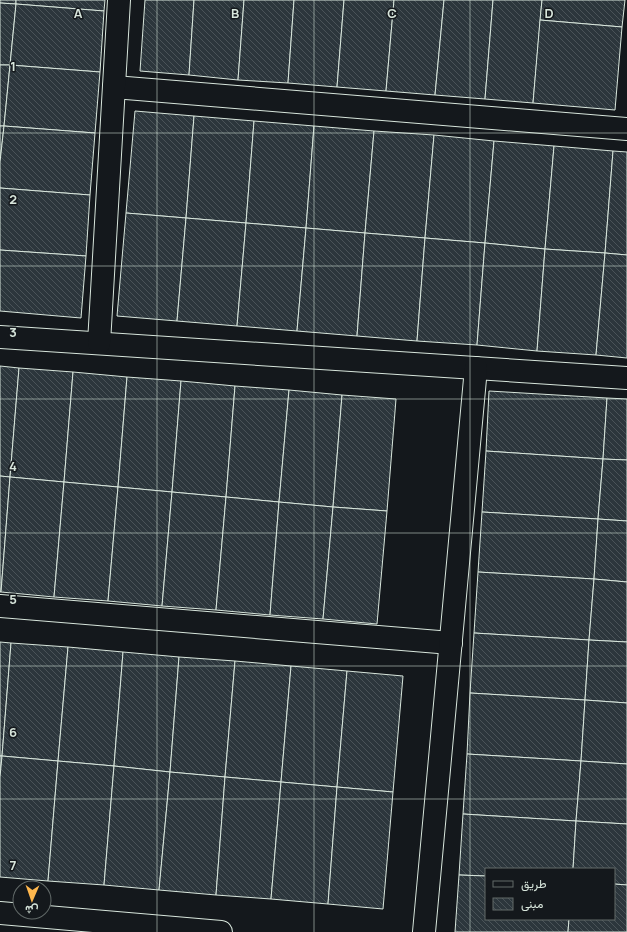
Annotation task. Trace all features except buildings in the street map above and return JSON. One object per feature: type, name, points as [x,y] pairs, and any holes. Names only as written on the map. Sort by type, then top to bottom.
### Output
[{"type":"street","points":[[99,343],[119,0]]},
{"type":"street","points":[[114,87],[627,129]]},
{"type":"street","points":[[0,337],[627,378]]},
{"type":"street","points":[[424,932],[476,368]]},
{"type":"street","points":[[0,606],[451,643]]},
{"type":"street","points":[[0,913],[221,932]]}]
